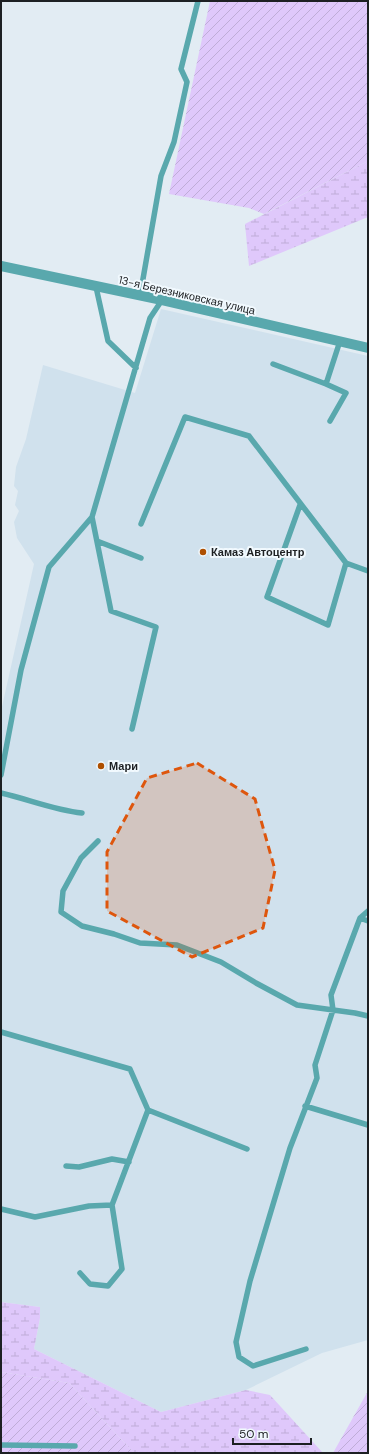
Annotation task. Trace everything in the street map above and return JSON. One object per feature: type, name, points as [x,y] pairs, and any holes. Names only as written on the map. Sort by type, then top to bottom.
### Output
[{"type":"street","name":"13-я Березниковская улица","points":[[1,266],[162,300],[368,348]]},
{"type":"lane","points":[[140,296],[162,176],[174,142],[187,82],[181,69],[198,1]]},
{"type":"lane","points":[[96,287],[108,341],[136,368]]},
{"type":"lane","points":[[1,775],[21,670],[49,567],[92,517],[150,318],[162,300]]},
{"type":"lane","points":[[326,384],[340,341]]},
{"type":"lane","points":[[273,364],[346,393],[330,421]]},
{"type":"lane","points":[[141,524],[185,416],[248,436],[346,563],[368,571]]},
{"type":"lane","points":[[300,505],[267,597],[328,625],[346,563]]},
{"type":"lane","points":[[92,517],[111,611],[156,627],[132,729]]},
{"type":"lane","points":[[97,541],[141,558]]},
{"type":"lane","points":[[1,793],[68,812],[82,813]]},
{"type":"lane","points":[[98,841],[82,858],[64,891],[61,912],[82,926],[114,934],[140,943],[177,946],[221,962],[297,1005],[368,1016]]},
{"type":"lane","points":[[306,1349],[253,1366],[239,1357],[236,1342],[250,1281],[290,1148],[316,1078],[315,1065],[333,1010],[331,995],[360,918],[368,911]]},
{"type":"lane","points":[[360,918],[368,921]]},
{"type":"lane","points":[[1,1032],[130,1069],[148,1110],[112,1205],[122,1269],[108,1286],[90,1284],[80,1273]]},
{"type":"lane","points":[[305,1106],[368,1125]]},
{"type":"lane","points":[[148,1110],[246,1149]]},
{"type":"lane","points":[[66,1166],[79,1167],[112,1159],[129,1162]]},
{"type":"lane","points":[[1,1209],[35,1217],[89,1206],[112,1205]]},
{"type":"lane","points":[[1,1445],[75,1446]]},
{"type":"highlighted area","points":[[197,763],[255,799],[275,870],[263,928],[192,957],[107,911],[107,852],[147,778]]},
{"type":"shaded area","points":[[161,309],[368,356],[368,1340],[322,1353],[246,1390],[161,1412],[34,1349],[40,1318],[40,1307],[1,1302],[1,711],[34,564],[17,538],[14,522],[19,511],[15,505],[18,491],[14,486],[16,467],[26,439],[43,365],[135,393]]},
{"type":"green space","points":[[210,1],[368,1],[368,161],[264,214],[249,208],[169,194]]},
{"type":"green space","points":[[368,161],[368,217],[249,266],[245,224]]},
{"type":"green space","points":[[1,1302],[40,1307],[40,1318],[34,1349],[161,1412],[246,1390],[270,1395],[323,1453],[134,1453],[69,1383],[1,1372]]},
{"type":"green space","points":[[1,1372],[69,1383],[134,1453],[1,1453]]},
{"type":"green space","points":[[368,1391],[368,1453],[333,1453]]},
{"type":"place","name":"Камаз Автоцентр","points":[[203,552]]},
{"type":"place","name":"Мари","points":[[101,766]]}]
